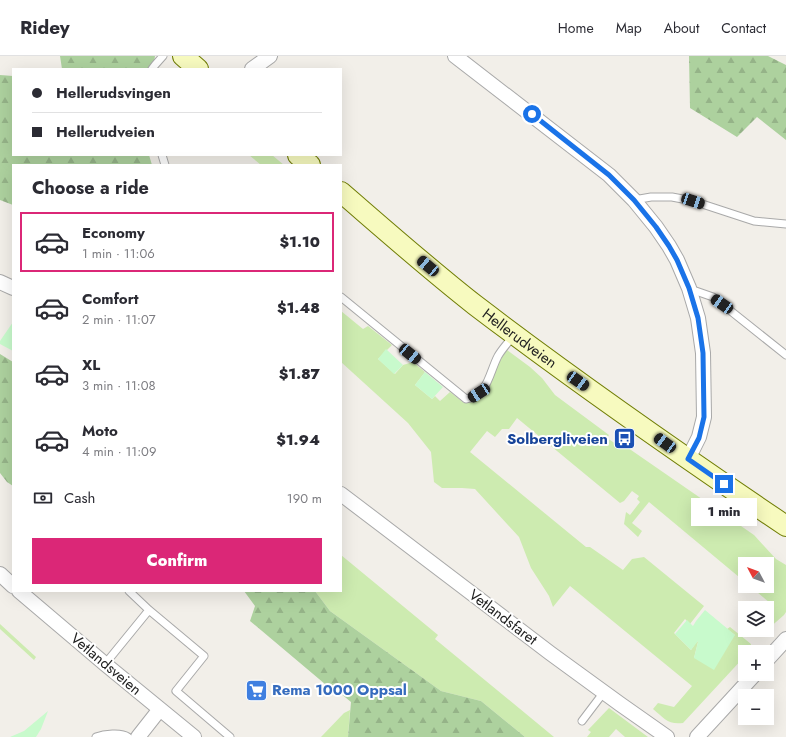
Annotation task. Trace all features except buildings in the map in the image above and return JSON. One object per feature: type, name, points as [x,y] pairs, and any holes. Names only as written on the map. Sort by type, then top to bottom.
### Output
[{"type":"main road","points":[[183,56],[197,68]]},
{"type":"main road","points":[[299,156],[309,164]]},
{"type":"main road","name":"Hellerudveien","points":[[342,193],[448,283],[514,334],[688,459],[786,526]]},
{"type":"street","points":[[253,68],[270,56]]},
{"type":"street","points":[[455,56],[609,175],[634,200],[669,246],[677,260],[689,288],[698,318],[703,353],[704,417],[699,438],[688,459]]},
{"type":"street","points":[[0,282],[12,288]]},
{"type":"street","name":"Vetlandsfaret","points":[[342,495],[417,553],[667,737]]},
{"type":"street","points":[[0,574],[12,585]]},
{"type":"street","name":"Vetlandsveien","points":[[20,592],[194,737]]},
{"type":"street","points":[[774,652],[786,639]]},
{"type":"street","points":[[697,737],[748,681]]},
{"type":"street","points":[[138,737],[160,709]]},
{"type":"lane","points":[[152,68],[163,56]]},
{"type":"lane","points":[[634,200],[651,197],[672,197],[693,201],[754,221],[786,224]]},
{"type":"lane","points":[[689,288],[713,297],[786,355]]},
{"type":"lane","points":[[342,298],[466,399],[479,393],[484,387],[498,356],[514,334]]},
{"type":"lane","points":[[130,592],[149,610],[204,656],[176,691],[230,737]]},
{"type":"lane","points":[[105,664],[149,610]]},
{"type":"lane","points":[[582,721],[604,692]]},
{"type":"lane","points":[[96,737],[115,734],[122,734],[128,737]]},
{"type":"green space","points":[[60,56],[155,56],[153,68],[62,68]]},
{"type":"green space","points":[[689,56],[768,56],[786,65],[786,140],[757,117],[737,137],[690,108]]},
{"type":"green space","points":[[0,75],[12,76],[12,156],[149,156],[152,164],[12,164],[12,205],[0,200]]},
{"type":"green space","points":[[250,156],[273,156],[283,164],[260,164]]},
{"type":"green space","points":[[342,312],[363,329],[368,326],[392,345],[378,359],[395,374],[403,365],[413,362],[425,372],[415,385],[432,399],[435,396],[440,401],[450,392],[464,403],[472,402],[486,392],[500,360],[507,350],[542,378],[555,395],[609,435],[607,438],[616,444],[618,441],[754,535],[776,559],[786,565],[786,612],[774,624],[774,601],[768,601],[758,593],[774,593],[774,557],[738,557],[738,576],[649,502],[632,523],[642,531],[638,537],[624,524],[626,512],[630,515],[640,502],[637,499],[639,496],[632,491],[624,501],[620,503],[517,418],[509,429],[502,429],[495,437],[487,431],[470,452],[586,547],[590,547],[623,570],[632,559],[644,557],[704,606],[690,624],[685,619],[674,633],[691,650],[697,641],[698,642],[694,658],[735,635],[727,629],[730,627],[738,633],[738,637],[742,637],[751,644],[738,645],[738,664],[683,723],[670,722],[653,709],[658,703],[674,707],[692,686],[570,586],[553,607],[549,596],[531,568],[519,537],[475,489],[442,488],[434,482],[431,452],[408,423],[342,363]]},
{"type":"green space","points":[[12,323],[12,350],[0,344],[0,341]]},
{"type":"green space","points":[[386,349],[403,365],[394,374],[378,359]]},
{"type":"green space","points":[[0,354],[12,361],[12,485],[7,482],[0,473]]},
{"type":"green space","points":[[425,372],[443,387],[432,399],[415,385]]},
{"type":"green space","points":[[342,556],[438,635],[435,639],[554,737],[525,737],[481,701],[441,691],[330,611],[316,592],[342,592]]},
{"type":"green space","points":[[245,592],[316,592],[330,611],[441,691],[481,701],[525,737],[348,737],[351,702],[340,693],[338,695],[250,621],[255,606]]},
{"type":"green space","points":[[705,610],[735,635],[714,670],[694,658],[698,641],[691,650],[675,634],[687,620],[693,626]]},
{"type":"green space","points":[[0,624],[36,657],[34,660],[0,629]]},
{"type":"green space","points":[[609,708],[648,737],[625,737],[616,729],[609,737],[587,737],[591,732],[588,730]]},
{"type":"green space","points":[[350,710],[348,737],[321,737],[344,713]]},
{"type":"green space","points":[[48,711],[36,737],[10,737],[24,731]]},
{"type":"place","name":"Solbergliveien","points":[[624,439]]},
{"type":"place","name":"Rema 1000 Oppsal","points":[[257,690]]},
{"type":"route","points":[[532,114],[609,175],[634,200],[656,227],[677,260],[689,288],[698,318],[703,353],[704,417],[699,438],[688,459],[724,484]]}]
